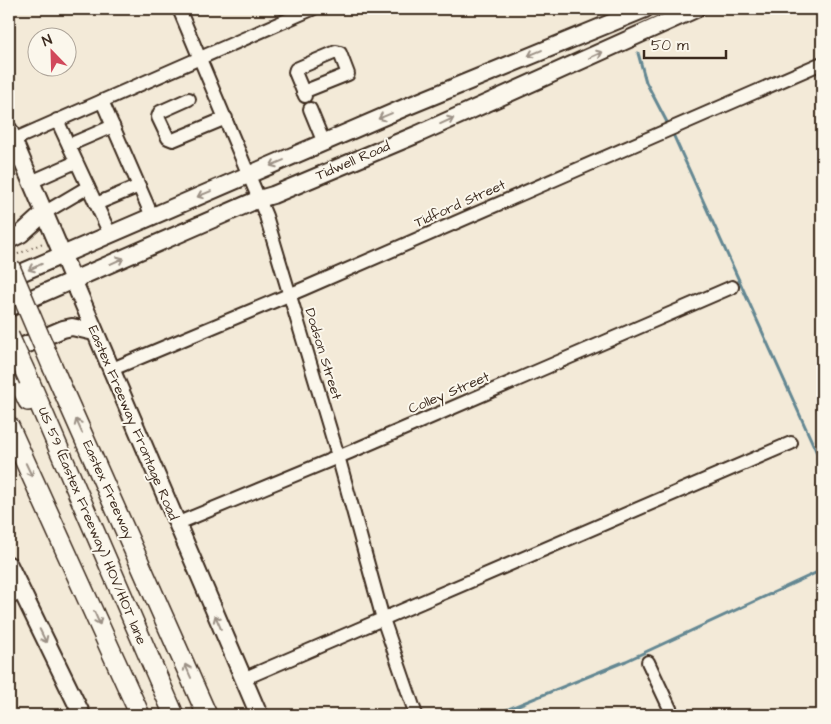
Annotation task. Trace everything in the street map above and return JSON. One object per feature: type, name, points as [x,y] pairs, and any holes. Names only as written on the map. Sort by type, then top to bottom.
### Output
[{"type":"highway","name":"Eastex Freeway","points":[[12,253],[54,368],[207,715]]},
{"type":"highway","name":"US 59 (Eastex Freeway) HOV/HOT lane","points":[[9,336],[25,383],[120,591],[174,715]]},
{"type":"highway","points":[[9,361],[25,383]]},
{"type":"highway","points":[[9,426],[140,715]]},
{"type":"main road","name":"Tidwell Road","points":[[9,278],[406,107],[645,9]]},
{"type":"main road","name":"Tidwell Road","points":[[9,308],[259,198],[274,195],[418,134],[696,9]]},
{"type":"main road","points":[[406,107],[418,134]]},
{"type":"main road","name":"Eastex Freeway Frontage Road","points":[[11,135],[259,715]]},
{"type":"main road","points":[[12,253],[21,234],[44,213]]},
{"type":"main road","points":[[9,352],[63,329],[72,327],[94,332]]},
{"type":"main road","points":[[9,565],[15,595],[82,715]]},
{"type":"street","name":"Dodson Street","points":[[179,9],[259,198],[338,456],[384,618],[416,715]]},
{"type":"street","points":[[11,135],[57,120],[312,9]]},
{"type":"street","name":"Tidford Street","points":[[110,370],[822,63]]},
{"type":"street","points":[[189,99],[160,112],[158,117],[168,138],[173,140],[226,118]]},
{"type":"street","points":[[102,101],[152,216]]},
{"type":"street","points":[[310,109],[324,143]]},
{"type":"street","points":[[57,120],[110,234]]},
{"type":"street","points":[[69,145],[113,126]]},
{"type":"street","points":[[30,182],[76,162]]},
{"type":"street","points":[[96,204],[139,186]]},
{"type":"street","points":[[44,213],[88,187]]},
{"type":"street","name":"Colley Street","points":[[176,524],[732,287]]},
{"type":"street","points":[[243,679],[791,443]]},
{"type":"street","points":[[648,662],[673,715]]},
{"type":"path","points":[[12,253],[45,242]]},
{"type":"waterway","points":[[638,53],[646,82],[669,126]]},
{"type":"waterway","points":[[672,132],[822,464]]},
{"type":"waterway","points":[[494,715],[626,661],[822,570]]}]
